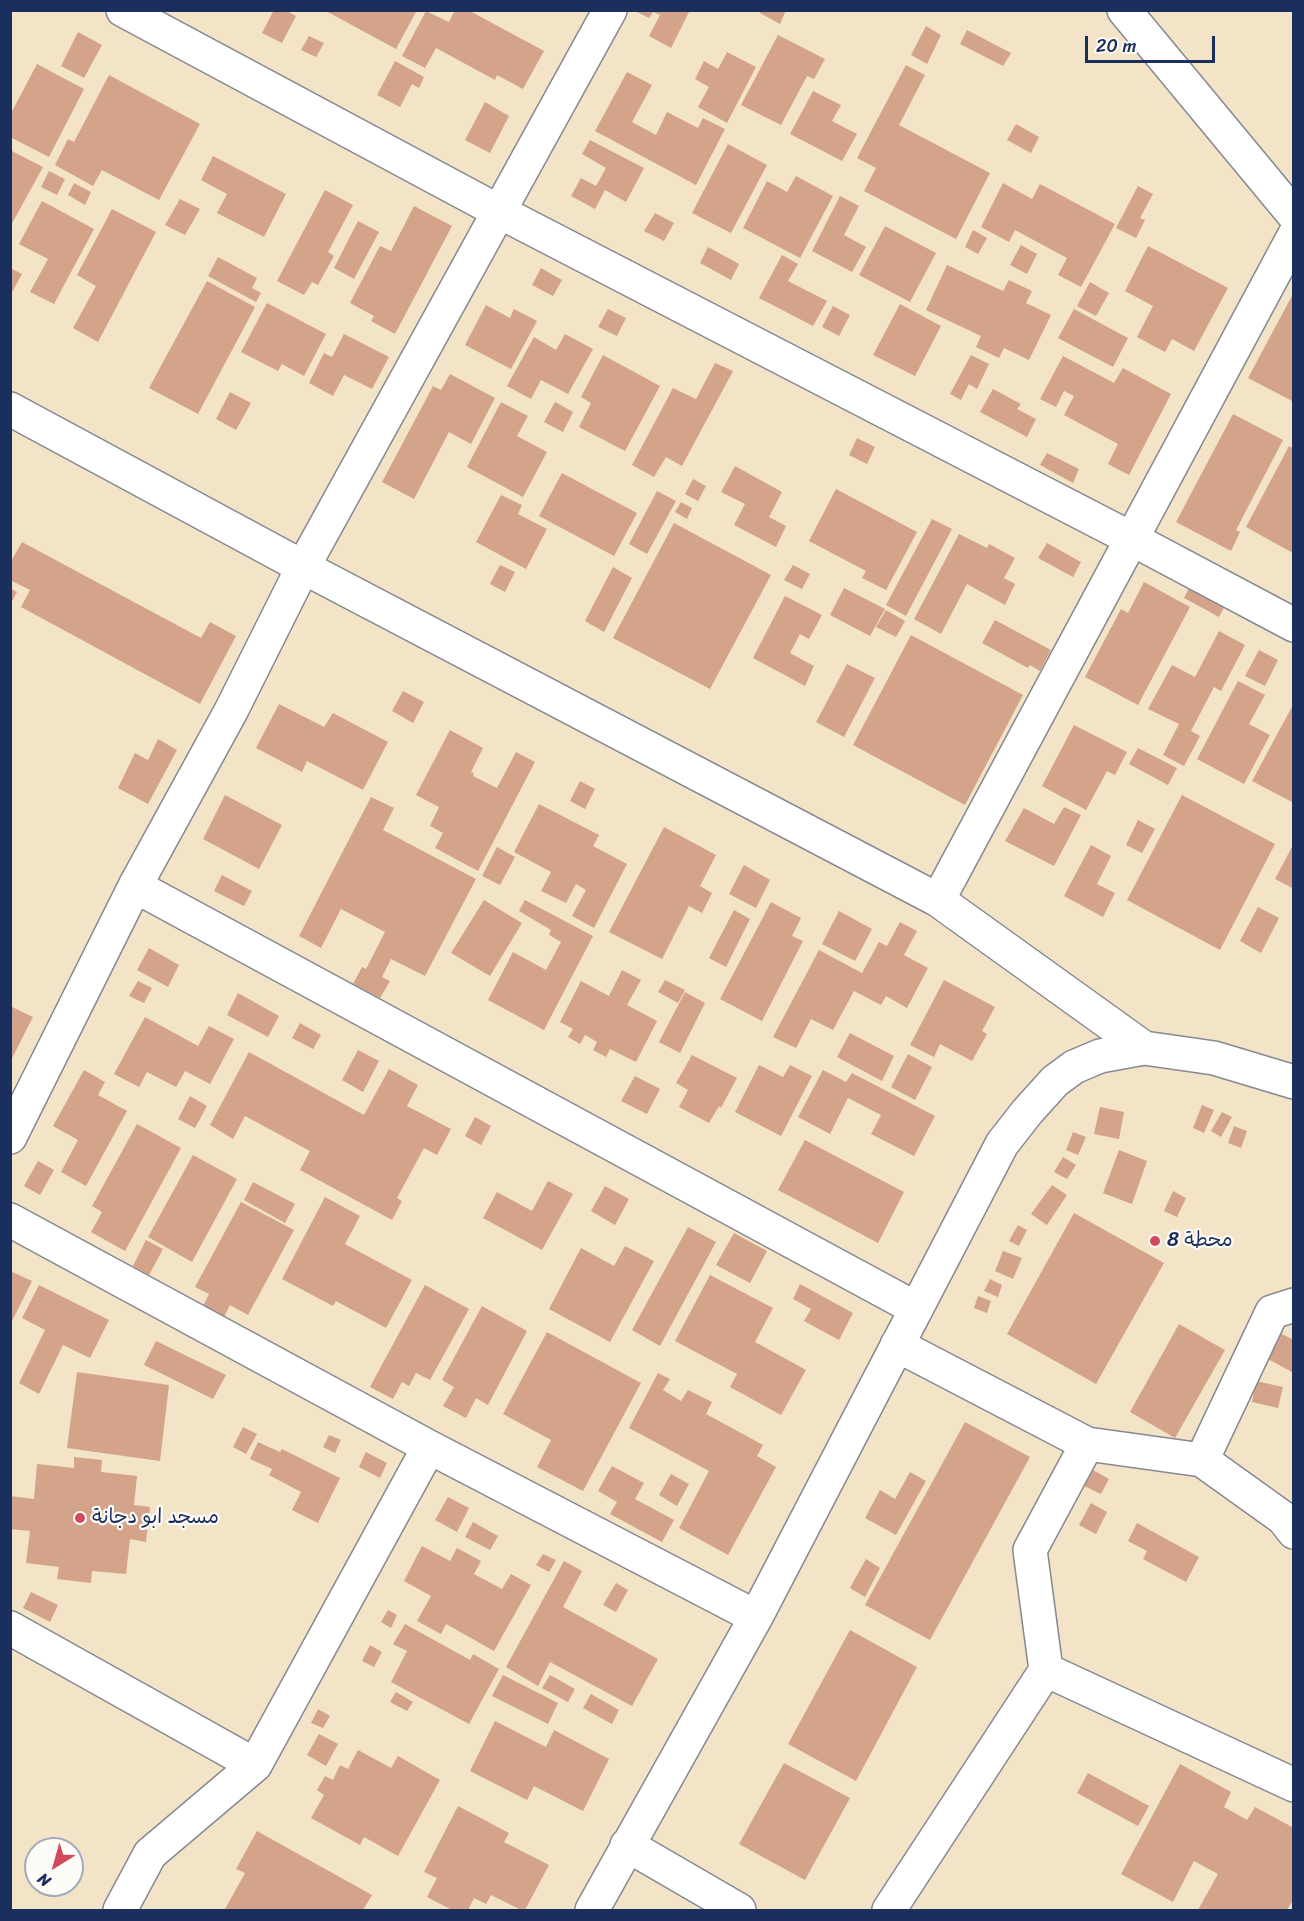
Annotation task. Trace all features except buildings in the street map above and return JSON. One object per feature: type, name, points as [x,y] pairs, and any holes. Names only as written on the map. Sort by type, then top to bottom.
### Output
[{"type":"street","points":[[123,10],[498,211],[1132,539],[1293,625]]},
{"type":"street","points":[[10,1137],[135,886],[231,711],[303,567],[610,10]]},
{"type":"street","points":[[1124,10],[1293,215]]},
{"type":"street","points":[[938,900],[1293,236]]},
{"type":"street","points":[[10,409],[303,567],[938,900],[1144,1048]]},
{"type":"street","points":[[135,886],[915,1308]]},
{"type":"street","points":[[592,1911],[756,1617],[1002,1144],[1027,1112],[1055,1081],[1074,1067],[1100,1056],[1144,1048],[1214,1058],[1293,1082]]},
{"type":"street","points":[[10,1220],[429,1447],[756,1617]]},
{"type":"street","points":[[1202,1460],[1272,1312],[1293,1305]]},
{"type":"street","points":[[897,1345],[1087,1444],[1202,1460],[1283,1518],[1293,1532]]},
{"type":"street","points":[[889,1911],[1046,1670],[1030,1550],[1087,1444]]},
{"type":"street","points":[[120,1911],[150,1854],[255,1765],[429,1447]]},
{"type":"street","points":[[10,1628],[255,1765]]},
{"type":"street","points":[[1046,1670],[1293,1785]]},
{"type":"street","points":[[627,1845],[739,1911]]},
{"type":"place","name":"محطة 8","points":[[1155,1241]]},
{"type":"place","name":"مسجد ابو دجانة","points":[[80,1518]]}]
